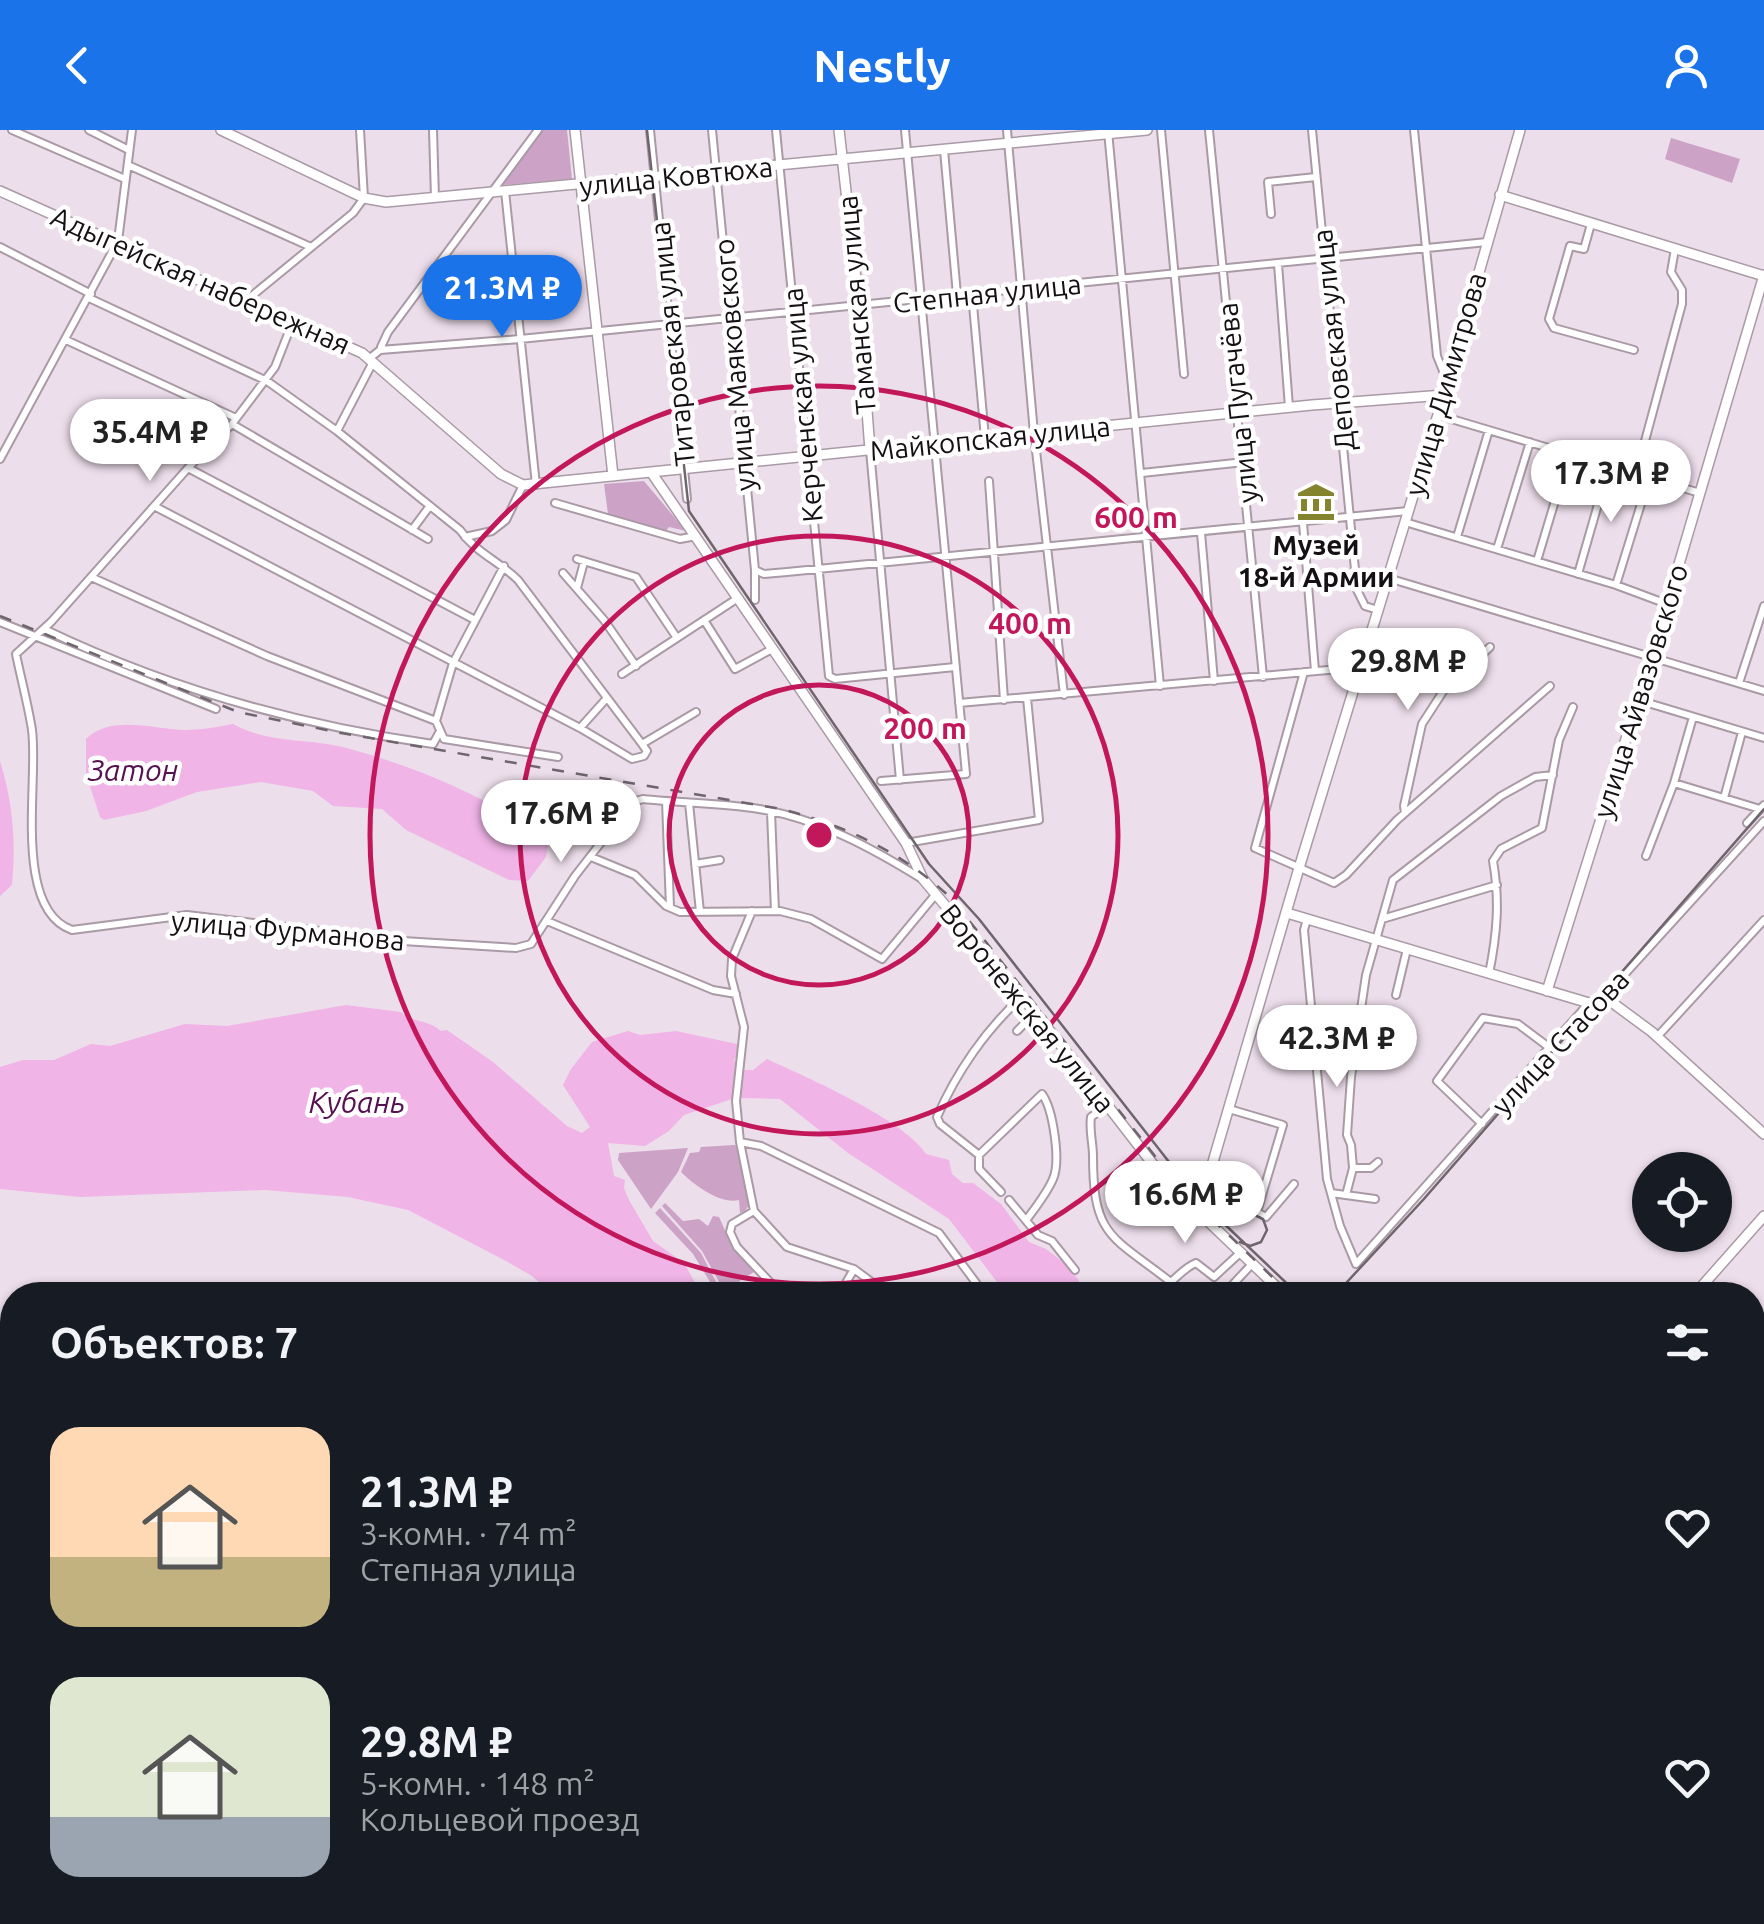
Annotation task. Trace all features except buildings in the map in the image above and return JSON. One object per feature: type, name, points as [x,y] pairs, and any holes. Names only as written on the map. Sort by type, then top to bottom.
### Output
[{"type":"street","points":[[12,130],[126,180]]},
{"type":"street","points":[[88,130],[130,150]]},
{"type":"street","points":[[0,459],[118,241],[132,130]]},
{"type":"street","name":"улица Ковтюха","points":[[221,130],[364,198],[386,202],[1146,130]]},
{"type":"street","points":[[248,300],[353,213],[364,198],[360,130]]},
{"type":"street","points":[[433,130],[434,198]]},
{"type":"street","points":[[381,347],[388,332],[538,130]]},
{"type":"street","points":[[574,130],[613,476]]},
{"type":"street","name":"Титаровская улица","points":[[650,130],[687,499]]},
{"type":"street","name":"улица Маяковского","points":[[712,130],[755,600]]},
{"type":"street","name":"Керченская улица","points":[[776,130],[831,678],[891,673]]},
{"type":"street","name":"Таманская улица","points":[[839,130],[859,305],[900,780]]},
{"type":"street","points":[[881,781],[966,774],[905,130]]},
{"type":"street","points":[[1007,130],[1034,433],[1064,696]]},
{"type":"street","points":[[1161,130],[1184,374]]},
{"type":"street","name":"улица Пугачёва","points":[[1209,130],[1263,677]]},
{"type":"street","name":"Деповская улица","points":[[1312,130],[1359,598],[1364,606],[1378,610]]},
{"type":"street","points":[[1414,130],[1437,356],[1448,382]]},
{"type":"street","name":"улица Димитрова","points":[[1194,1210],[1202,1198],[1520,130]]},
{"type":"street","points":[[1108,132],[1160,686]]},
{"type":"street","points":[[944,150],[958,296]]},
{"type":"street","points":[[128,166],[311,248]]},
{"type":"street","name":"Деповская улица","points":[[1271,214],[1268,182],[1316,177]]},
{"type":"street","name":"Адыгейская набережная","points":[[0,191],[293,320],[372,359],[500,474],[523,485]]},
{"type":"street","points":[[465,537],[492,531],[506,520],[523,485],[536,485],[505,191]]},
{"type":"street","points":[[1500,195],[1764,276]]},
{"type":"street","points":[[1592,224],[1584,249],[1570,246],[1548,319],[1554,328],[1634,350]]},
{"type":"street","name":"Степная улица","points":[[372,359],[380,350],[596,332],[1486,242]]},
{"type":"street","points":[[0,247],[90,296],[267,382],[336,431],[469,544],[518,580],[642,744],[644,756],[632,758],[154,506]]},
{"type":"street","points":[[1642,452],[1682,304],[1682,290],[1671,272],[1675,250]]},
{"type":"street","points":[[1278,264],[1289,407]]},
{"type":"street","name":"улица Айвазовского","points":[[1547,991],[1652,656],[1764,276]]},
{"type":"street","points":[[972,294],[985,438]]},
{"type":"street","points":[[34,638],[267,382],[293,320]]},
{"type":"street","points":[[66,340],[234,421],[428,539]]},
{"type":"street","points":[[336,431],[372,359]]},
{"type":"street","name":"Майкопская улица","points":[[536,485],[1238,412],[1444,395]]},
{"type":"street","points":[[1438,415],[1700,493]]},
{"type":"street","points":[[1457,537],[1488,430]]},
{"type":"street","points":[[1496,549],[1530,442]]},
{"type":"street","points":[[1537,562],[1569,454]]},
{"type":"street","points":[[1142,473],[1244,462]]},
{"type":"street","points":[[1578,574],[1608,466]]},
{"type":"street","points":[[188,468],[475,620]]},
{"type":"street","name":"Воронежская улица","points":[[652,472],[906,844],[923,879],[1035,1012],[1166,1182],[1271,1282]]},
{"type":"street","points":[[1616,586],[1649,478]]},
{"type":"street","points":[[989,481],[1004,700]]},
{"type":"street","points":[[554,503],[680,539],[696,536]]},
{"type":"street","points":[[412,530],[429,507]]},
{"type":"street","points":[[755,570],[764,574],[1351,517],[1406,517],[1667,604]]},
{"type":"street","points":[[1302,522],[1316,671]]},
{"type":"street","points":[[1201,533],[1214,681]]},
{"type":"street","points":[[577,588],[581,560],[636,577],[677,638]]},
{"type":"street","points":[[504,566],[453,663],[436,721],[439,733],[444,738],[558,757]]},
{"type":"street","points":[[563,573],[636,666]]},
{"type":"street","points":[[92,578],[267,656],[436,721]]},
{"type":"street","points":[[1388,578],[1764,691]]},
{"type":"street","points":[[622,674],[738,598]]},
{"type":"street","points":[[1739,683],[1764,606]]},
{"type":"street","points":[[704,620],[735,669],[772,649]]},
{"type":"street","points":[[0,622],[216,709]]},
{"type":"street","points":[[44,629],[186,686],[301,721],[433,744],[439,733]]},
{"type":"street","name":"улица Фурманова","points":[[34,638],[16,654],[32,730],[35,876],[55,922],[72,930],[187,915],[403,942],[516,948],[532,944],[625,811],[643,798],[666,801]]},
{"type":"street","points":[[1405,813],[1422,724],[1444,690],[1490,647]]},
{"type":"street","points":[[959,703],[1361,666]]},
{"type":"street","points":[[891,673],[955,667]]},
{"type":"street","points":[[1304,672],[1254,848],[1340,882],[1405,813],[1550,686]]},
{"type":"street","points":[[906,844],[1039,820],[1027,698]]},
{"type":"street","points":[[580,728],[606,699]]},
{"type":"street","points":[[1638,700],[1764,738]]},
{"type":"street","points":[[1489,974],[1498,926],[1493,861],[1501,848],[1542,828],[1559,740],[1573,706]]},
{"type":"street","points":[[642,744],[696,712]]},
{"type":"street","points":[[1646,856],[1674,783],[1693,717]]},
{"type":"street","points":[[1724,798],[1742,732]]},
{"type":"street","points":[[1346,1195],[1353,1168],[1347,1135],[1351,1077],[1374,938],[1393,880],[1501,796],[1535,777],[1553,775]]},
{"type":"street","points":[[1674,783],[1762,807]]},
{"type":"street","points":[[670,908],[666,801],[772,812],[833,831],[923,879]]},
{"type":"street","points":[[689,803],[700,912]]},
{"type":"street","points":[[1747,822],[1762,807]]},
{"type":"street","points":[[591,857],[635,875],[670,908],[680,912],[775,911],[772,812]]},
{"type":"street","name":"улица Стасова","points":[[1331,1193],[1356,1264],[1589,1003],[1606,998],[1764,820]]},
{"type":"street","points":[[695,864],[720,860]]},
{"type":"street","points":[[1382,918],[1497,885]]},
{"type":"street","name":"Воронежская улица","points":[[775,911],[811,919],[882,958],[936,894]]},
{"type":"street","points":[[752,911],[732,958],[732,976],[744,1027],[736,1101],[754,1211],[788,1248],[854,1270],[871,1282]]},
{"type":"street","points":[[1287,913],[1589,1003]]},
{"type":"street","points":[[1306,918],[1311,1018],[1331,1193],[1375,1199]]},
{"type":"street","points":[[547,920],[713,990],[736,994]]},
{"type":"street","points":[[1657,1037],[1764,920]]},
{"type":"street","points":[[1396,995],[1407,948]]},
{"type":"street","points":[[979,1155],[940,1124],[938,1117],[954,1081],[1008,1009],[1022,997]]},
{"type":"street","points":[[1606,998],[1762,1127]]},
{"type":"street","points":[[1016,1031],[1035,1012]]},
{"type":"street","points":[[1482,1124],[1436,1080],[1483,1018],[1518,1024],[1550,1048]]},
{"type":"street","points":[[1001,1192],[979,1169],[979,1155],[1042,1094],[1048,1102],[1054,1130],[1055,1172],[1027,1220]]},
{"type":"street","points":[[1108,1105],[1091,1117],[1090,1126],[1094,1141],[1093,1193],[1101,1224],[1171,1282]]},
{"type":"street","points":[[1228,1109],[1283,1126],[1257,1212]]},
{"type":"street","points":[[740,1142],[761,1146],[939,1232],[976,1282]]},
{"type":"street","points":[[1353,1168],[1371,1168],[1378,1162]]},
{"type":"street","points":[[1202,1198],[1214,1210],[1224,1213],[1257,1212],[1266,1217],[1294,1184]]},
{"type":"street","points":[[1009,1200],[1038,1235],[1052,1242],[1076,1270]]},
{"type":"street","points":[[754,1211],[732,1224],[732,1237],[771,1282]]},
{"type":"street","points":[[1706,1282],[1764,1216]]},
{"type":"street","points":[[1173,1282],[1196,1262],[1217,1276],[1240,1254]]},
{"type":"street","points":[[1235,1282],[1252,1264]]},
{"type":"street","points":[[847,1282],[854,1270]]},
{"type":"shaded area","points":[[542,130],[567,130],[572,179],[501,185]]},
{"type":"shaded area","points":[[1671,138],[1740,159],[1732,183],[1665,159]]},
{"type":"shaded area","points":[[644,481],[686,531],[669,527],[665,532],[608,514],[604,484]]},
{"type":"shaded area","points":[[701,1147],[739,1147],[749,1205],[740,1213],[739,1200],[716,1197],[681,1172],[690,1153],[699,1152]]},
{"type":"shaded area","points":[[688,1148],[678,1172],[651,1209],[618,1160],[619,1153]]},
{"type":"shaded area","points":[[665,1203],[683,1221],[699,1219],[708,1226],[713,1216],[719,1217],[732,1246],[754,1272],[738,1282],[719,1282],[702,1251],[662,1206]]},
{"type":"shaded area","points":[[660,1208],[701,1253],[716,1282],[710,1282],[693,1254],[655,1213]]},
{"type":"water","name":"Затон","points":[[233,724],[272,737],[363,752],[450,784],[529,829],[548,846],[546,857],[528,881],[509,880],[406,830],[382,809],[333,806],[313,791],[261,782],[197,792],[146,811],[104,820],[100,817],[86,774],[86,739],[96,731],[120,725],[185,730]]},
{"type":"water","points":[[0,761],[11,807],[14,853],[12,885],[0,896]]},
{"type":"water","name":"Кубань","points":[[346,1005],[401,1012],[441,1031],[447,1030],[493,1062],[567,1126],[582,1133],[590,1127],[563,1085],[592,1042],[628,1031],[640,1035],[676,1031],[737,1044],[735,1098],[684,1115],[669,1131],[645,1146],[608,1143],[614,1176],[625,1180],[629,1200],[653,1241],[684,1263],[695,1282],[539,1282],[408,1210],[348,1197],[265,1190],[80,1197],[0,1189],[0,1067],[23,1060],[54,1060],[91,1044],[110,1046],[185,1024],[227,1026]]},
{"type":"water","points":[[767,1059],[877,1114],[898,1127],[926,1154],[949,1160],[952,1174],[963,1183],[973,1183],[1001,1204],[1029,1242],[1063,1262],[1079,1282],[997,1282],[949,1219],[848,1153],[780,1099],[741,1098],[743,1070],[753,1070]]},
{"type":"tram line","points":[[647,130],[689,511],[929,864],[979,919],[1198,1199],[1285,1282]]},
{"type":"tram line","points":[[1347,1282],[1764,809]]},
{"type":"tram line","points":[[1209,1210],[1263,1219],[1267,1230],[1261,1242],[1250,1246],[1240,1242]]},
{"type":"railway","points":[[0,616],[238,712],[781,809],[873,843],[952,899],[1181,1189],[1278,1282]]},
{"type":"place","name":"Музей 18-й Армии","points":[[1316,502]]}]
